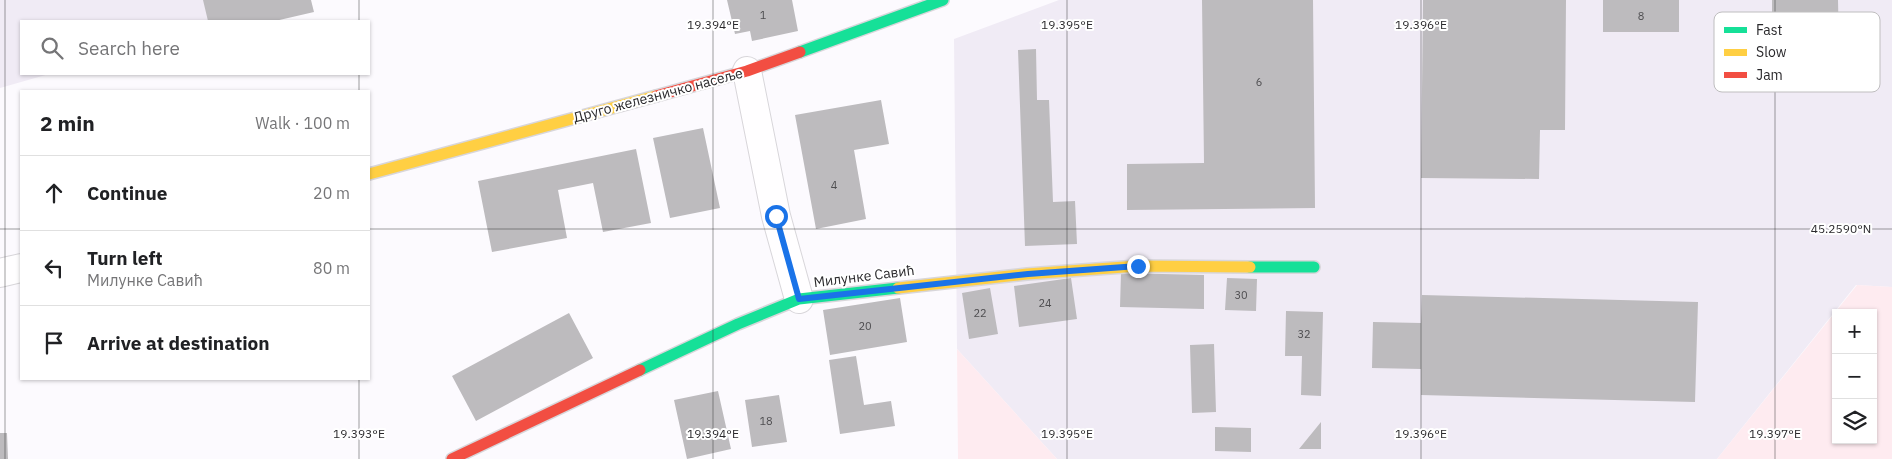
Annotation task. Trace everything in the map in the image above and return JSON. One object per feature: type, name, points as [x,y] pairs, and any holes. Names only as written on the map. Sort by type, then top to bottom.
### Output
[{"type":"street","name":"Друго железничко насеље","points":[[370,174],[747,71],[943,0]]},
{"type":"street","points":[[747,71],[776,216],[799,299]]},
{"type":"street","name":"Милунке Савић","points":[[452,459],[738,324],[799,299],[1028,274],[1138,266],[1314,267]]},
{"type":"street","points":[[0,273],[20,268]]},
{"type":"shaded area","points":[[0,0],[299,0],[230,20],[20,20],[20,75],[46,75],[0,88]]},
{"type":"shaded area","points":[[1059,0],[1892,0],[1892,287],[1856,285],[1837,309],[1832,309],[1832,315],[1717,459],[1057,459],[957,349],[954,39]]},
{"type":"shaded area","points":[[1857,285],[1892,287],[1892,459],[1717,459],[1832,316],[1832,444],[1877,444],[1877,309],[1838,309]]},
{"type":"shaded area","points":[[957,349],[1057,459],[958,459]]},
{"type":"building","points":[[203,0],[311,0],[314,12],[279,20],[208,20]]},
{"type":"building","points":[[727,0],[792,0],[798,31],[752,41],[750,31],[735,34]]},
{"type":"building","points":[[1202,0],[1313,0],[1315,208],[1127,210],[1127,164],[1204,163]]},
{"type":"building","points":[[1423,0],[1566,0],[1565,130],[1540,130],[1539,179],[1421,178]]},
{"type":"building","points":[[1603,0],[1679,0],[1679,32],[1603,32]]},
{"type":"building","points":[[1772,0],[1838,0],[1838,12],[1772,12]]},
{"type":"building","points":[[1036,49],[1037,100],[1049,100],[1053,202],[1075,201],[1077,244],[1025,246],[1018,50]]},
{"type":"building","points":[[881,100],[889,144],[854,150],[866,219],[816,229],[795,115]]},
{"type":"building","points":[[703,128],[720,208],[670,218],[653,138]]},
{"type":"building","points":[[636,149],[651,223],[603,232],[593,183],[558,190],[567,238],[492,252],[478,181]]},
{"type":"building","points":[[1121,273],[1204,275],[1204,309],[1120,307]]},
{"type":"building","points":[[1071,278],[1077,319],[1019,327],[1014,286]]},
{"type":"building","points":[[1227,278],[1257,279],[1256,311],[1225,310]]},
{"type":"building","points":[[990,288],[998,334],[969,339],[962,293]]},
{"type":"building","points":[[1422,295],[1698,302],[1695,402],[1421,395],[1421,369],[1372,368],[1373,322],[1421,323]]},
{"type":"building","points":[[900,298],[907,342],[830,355],[823,310]]},
{"type":"building","points":[[1286,311],[1323,312],[1321,396],[1301,395],[1302,356],[1285,356]]},
{"type":"building","points":[[569,313],[593,358],[476,421],[452,376]]},
{"type":"building","points":[[1214,344],[1216,412],[1192,413],[1190,345]]},
{"type":"building","points":[[856,356],[864,405],[891,401],[895,426],[840,434],[829,360]]},
{"type":"building","points":[[718,391],[731,449],[687,459],[674,400]]},
{"type":"building","points":[[779,395],[787,442],[752,447],[745,400]]},
{"type":"building","points":[[1321,422],[1321,449],[1299,449]]},
{"type":"building","points":[[1215,427],[1251,428],[1251,452],[1215,451]]},
{"type":"building","points":[[0,433],[7,433],[8,459],[0,459]]},
{"type":"traffic: fast","points":[[800,52],[943,0]]},
{"type":"traffic: fast","points":[[1250,267],[1314,267]]},
{"type":"traffic: fast","points":[[640,370],[738,324],[799,299],[898,288]]},
{"type":"traffic: slow","points":[[370,174],[656,96]]},
{"type":"traffic: slow","points":[[898,288],[1027,274],[1138,266],[1250,267]]},
{"type":"traffic: jam","points":[[656,96],[747,71],[800,52]]},
{"type":"traffic: jam","points":[[452,459],[640,370]]},
{"type":"route","points":[[776,216],[799,299],[914,285],[1138,266]]}]
